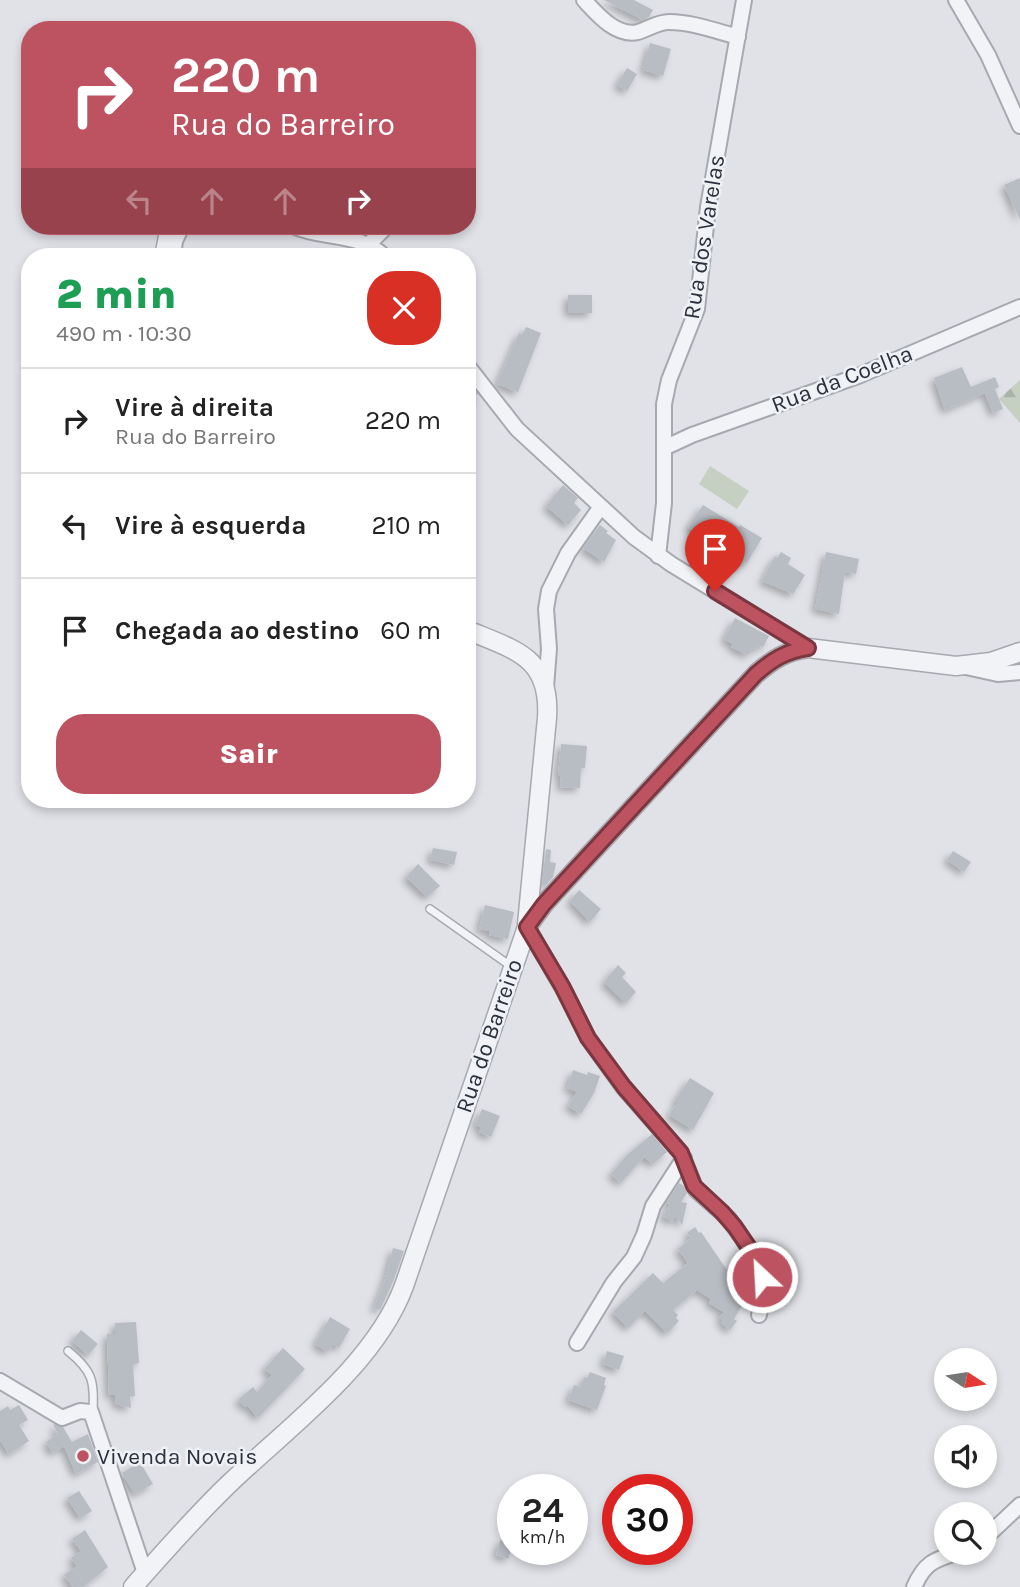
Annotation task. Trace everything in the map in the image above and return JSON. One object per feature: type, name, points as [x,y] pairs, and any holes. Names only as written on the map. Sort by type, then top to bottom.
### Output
[{"type":"street","points":[[584,0],[613,27],[628,32],[667,22],[683,23],[738,37]]},
{"type":"street","name":"Rua dos Varelas","points":[[659,556],[664,503],[663,416],[666,390],[697,309],[708,207],[744,0]]},
{"type":"street","points":[[956,0],[988,55],[1020,126]]},
{"type":"street","points":[[326,235],[369,244],[374,248]]},
{"type":"street","points":[[369,244],[378,235]]},
{"type":"street","name":"Rua da Coelha","points":[[664,448],[725,423],[858,376],[1020,307]]},
{"type":"street","points":[[476,377],[517,429],[600,508],[659,556],[808,648],[961,666],[988,673],[1020,672]]},
{"type":"street","points":[[600,508],[568,552],[549,591],[546,609],[549,649],[547,727],[527,927],[562,986],[591,1043],[684,1158],[696,1190],[729,1219],[758,1263],[763,1290],[759,1315]]},
{"type":"street","points":[[476,634],[516,650],[528,658],[539,670],[546,687]]},
{"type":"street","name":"Rua do Barreiro","points":[[139,1580],[217,1495],[331,1390],[389,1321],[404,1286],[527,927],[544,904],[756,674],[780,656],[793,650],[808,648]]},
{"type":"street","points":[[961,666],[991,662],[1020,652]]},
{"type":"street","points":[[577,1343],[614,1282],[634,1258],[653,1206],[684,1158]]},
{"type":"street","points":[[0,1381],[62,1418],[84,1410],[93,1416],[139,1580]]},
{"type":"street","points":[[997,1527],[1020,1505]]},
{"type":"street","points":[[914,1587],[924,1568],[934,1561]]},
{"type":"lane","points":[[430,909],[512,967]]},
{"type":"lane","points":[[68,1351],[82,1362],[92,1376],[93,1416]]},
{"type":"green space","points":[[1020,380],[1020,423],[999,399]]},
{"type":"green space","points":[[710,466],[749,491],[737,509],[699,484]]},
{"type":"building","points":[[604,0],[634,0],[653,10],[649,17],[643,20]]},
{"type":"building","points":[[650,43],[671,49],[663,76],[643,70]]},
{"type":"building","points":[[627,68],[637,74],[627,91],[617,85]]},
{"type":"building","points":[[1020,178],[1020,220],[1004,185]]},
{"type":"building","points":[[568,295],[592,295],[592,313],[568,313]]},
{"type":"building","points":[[526,327],[541,333],[518,392],[497,384],[519,333],[522,335]]},
{"type":"building","points":[[962,367],[971,387],[995,377],[999,387],[995,389],[1003,409],[993,413],[985,393],[945,410],[934,378]]},
{"type":"building","points":[[563,485],[578,498],[574,503],[581,510],[568,525],[546,506]]},
{"type":"building","points":[[703,505],[762,538],[747,563],[742,560],[739,566],[725,558],[729,552],[710,540],[707,545],[695,538],[698,534],[688,527]]},
{"type":"building","points":[[600,525],[616,540],[604,562],[583,548]]},
{"type":"building","points":[[781,552],[791,558],[788,564],[805,575],[793,594],[762,581],[775,556],[777,558]]},
{"type":"building","points":[[826,552],[859,559],[856,574],[845,572],[839,614],[815,609]]},
{"type":"building","points":[[735,618],[769,636],[763,647],[758,645],[756,650],[752,648],[748,655],[731,647],[733,644],[724,639]]},
{"type":"building","points":[[561,744],[587,746],[585,768],[581,768],[580,788],[560,787],[561,776],[558,776]]},
{"type":"building","points":[[433,848],[457,852],[454,865],[430,860]]},
{"type":"building","points":[[546,849],[551,850],[550,862],[556,863],[553,877],[545,886],[542,885]]},
{"type":"building","points":[[953,851],[971,862],[964,872],[947,860]]},
{"type":"building","points":[[418,864],[440,886],[427,897],[406,877]]},
{"type":"building","points":[[579,890],[601,909],[590,922],[570,901]]},
{"type":"building","points":[[485,905],[514,912],[508,939],[489,935],[490,931],[479,929]]},
{"type":"building","points":[[618,965],[626,973],[622,977],[636,992],[626,1003],[604,982]]},
{"type":"building","points":[[573,1070],[600,1076],[594,1093],[581,1114],[568,1106],[577,1092],[567,1088]]},
{"type":"building","points":[[690,1078],[714,1093],[693,1130],[669,1115]]},
{"type":"building","points":[[482,1109],[500,1116],[491,1137],[479,1132],[481,1127],[475,1125]]},
{"type":"building","points":[[652,1134],[667,1152],[653,1164],[644,1157],[621,1183],[611,1174],[627,1155]]},
{"type":"building","points":[[679,1183],[687,1193],[681,1202],[687,1203],[682,1225],[675,1216],[672,1222],[663,1216],[670,1204],[667,1202]]},
{"type":"building","points":[[695,1227],[727,1270],[746,1261],[752,1287],[734,1319],[737,1321],[730,1330],[721,1323],[723,1320],[719,1317],[724,1312],[709,1303],[711,1299],[697,1290],[673,1310],[679,1321],[667,1333],[645,1311],[628,1328],[613,1312],[653,1273],[663,1283],[688,1263],[678,1249],[691,1238],[687,1233]]},
{"type":"building","points":[[393,1248],[404,1251],[380,1310],[374,1308]]},
{"type":"building","points":[[330,1317],[350,1329],[339,1348],[333,1344],[328,1352],[315,1344]]},
{"type":"building","points":[[136,1322],[139,1363],[133,1365],[135,1396],[130,1397],[131,1408],[116,1404],[115,1394],[109,1395],[107,1334],[115,1334],[115,1323]]},
{"type":"building","points":[[81,1330],[98,1344],[88,1355],[72,1341]]},
{"type":"building","points":[[283,1348],[305,1369],[258,1418],[247,1405],[245,1407],[238,1400],[253,1387],[257,1392],[272,1375],[264,1369]]},
{"type":"building","points":[[607,1351],[624,1356],[619,1370],[603,1364]]},
{"type":"building","points":[[590,1372],[606,1378],[606,1386],[597,1410],[568,1400],[574,1385],[581,1387],[584,1377],[587,1378]]},
{"type":"building","points":[[19,1405],[28,1420],[19,1425],[29,1441],[9,1454],[0,1440],[0,1411],[8,1406],[10,1410]]},
{"type":"building","name":"Vivenda Novais","points":[[53,1424],[63,1427],[72,1442],[88,1434],[98,1462],[76,1474],[64,1446],[53,1453],[46,1442],[58,1434]]},
{"type":"building","points":[[140,1462],[153,1484],[135,1494],[122,1473]]},
{"type":"building","points":[[79,1491],[92,1511],[80,1518],[67,1498]]},
{"type":"building","points":[[85,1530],[108,1567],[83,1587],[73,1587],[64,1575],[77,1566],[71,1558],[81,1551],[72,1539]]},
{"type":"place","name":"Vivenda Novais","points":[[83,1456]]},
{"type":"route","points":[[715,591],[808,648],[793,650],[780,656],[756,674],[544,904],[527,927],[569,999],[582,1030],[644,1112],[681,1153],[700,1194],[716,1206],[735,1227],[754,1255],[762,1277]]}]
